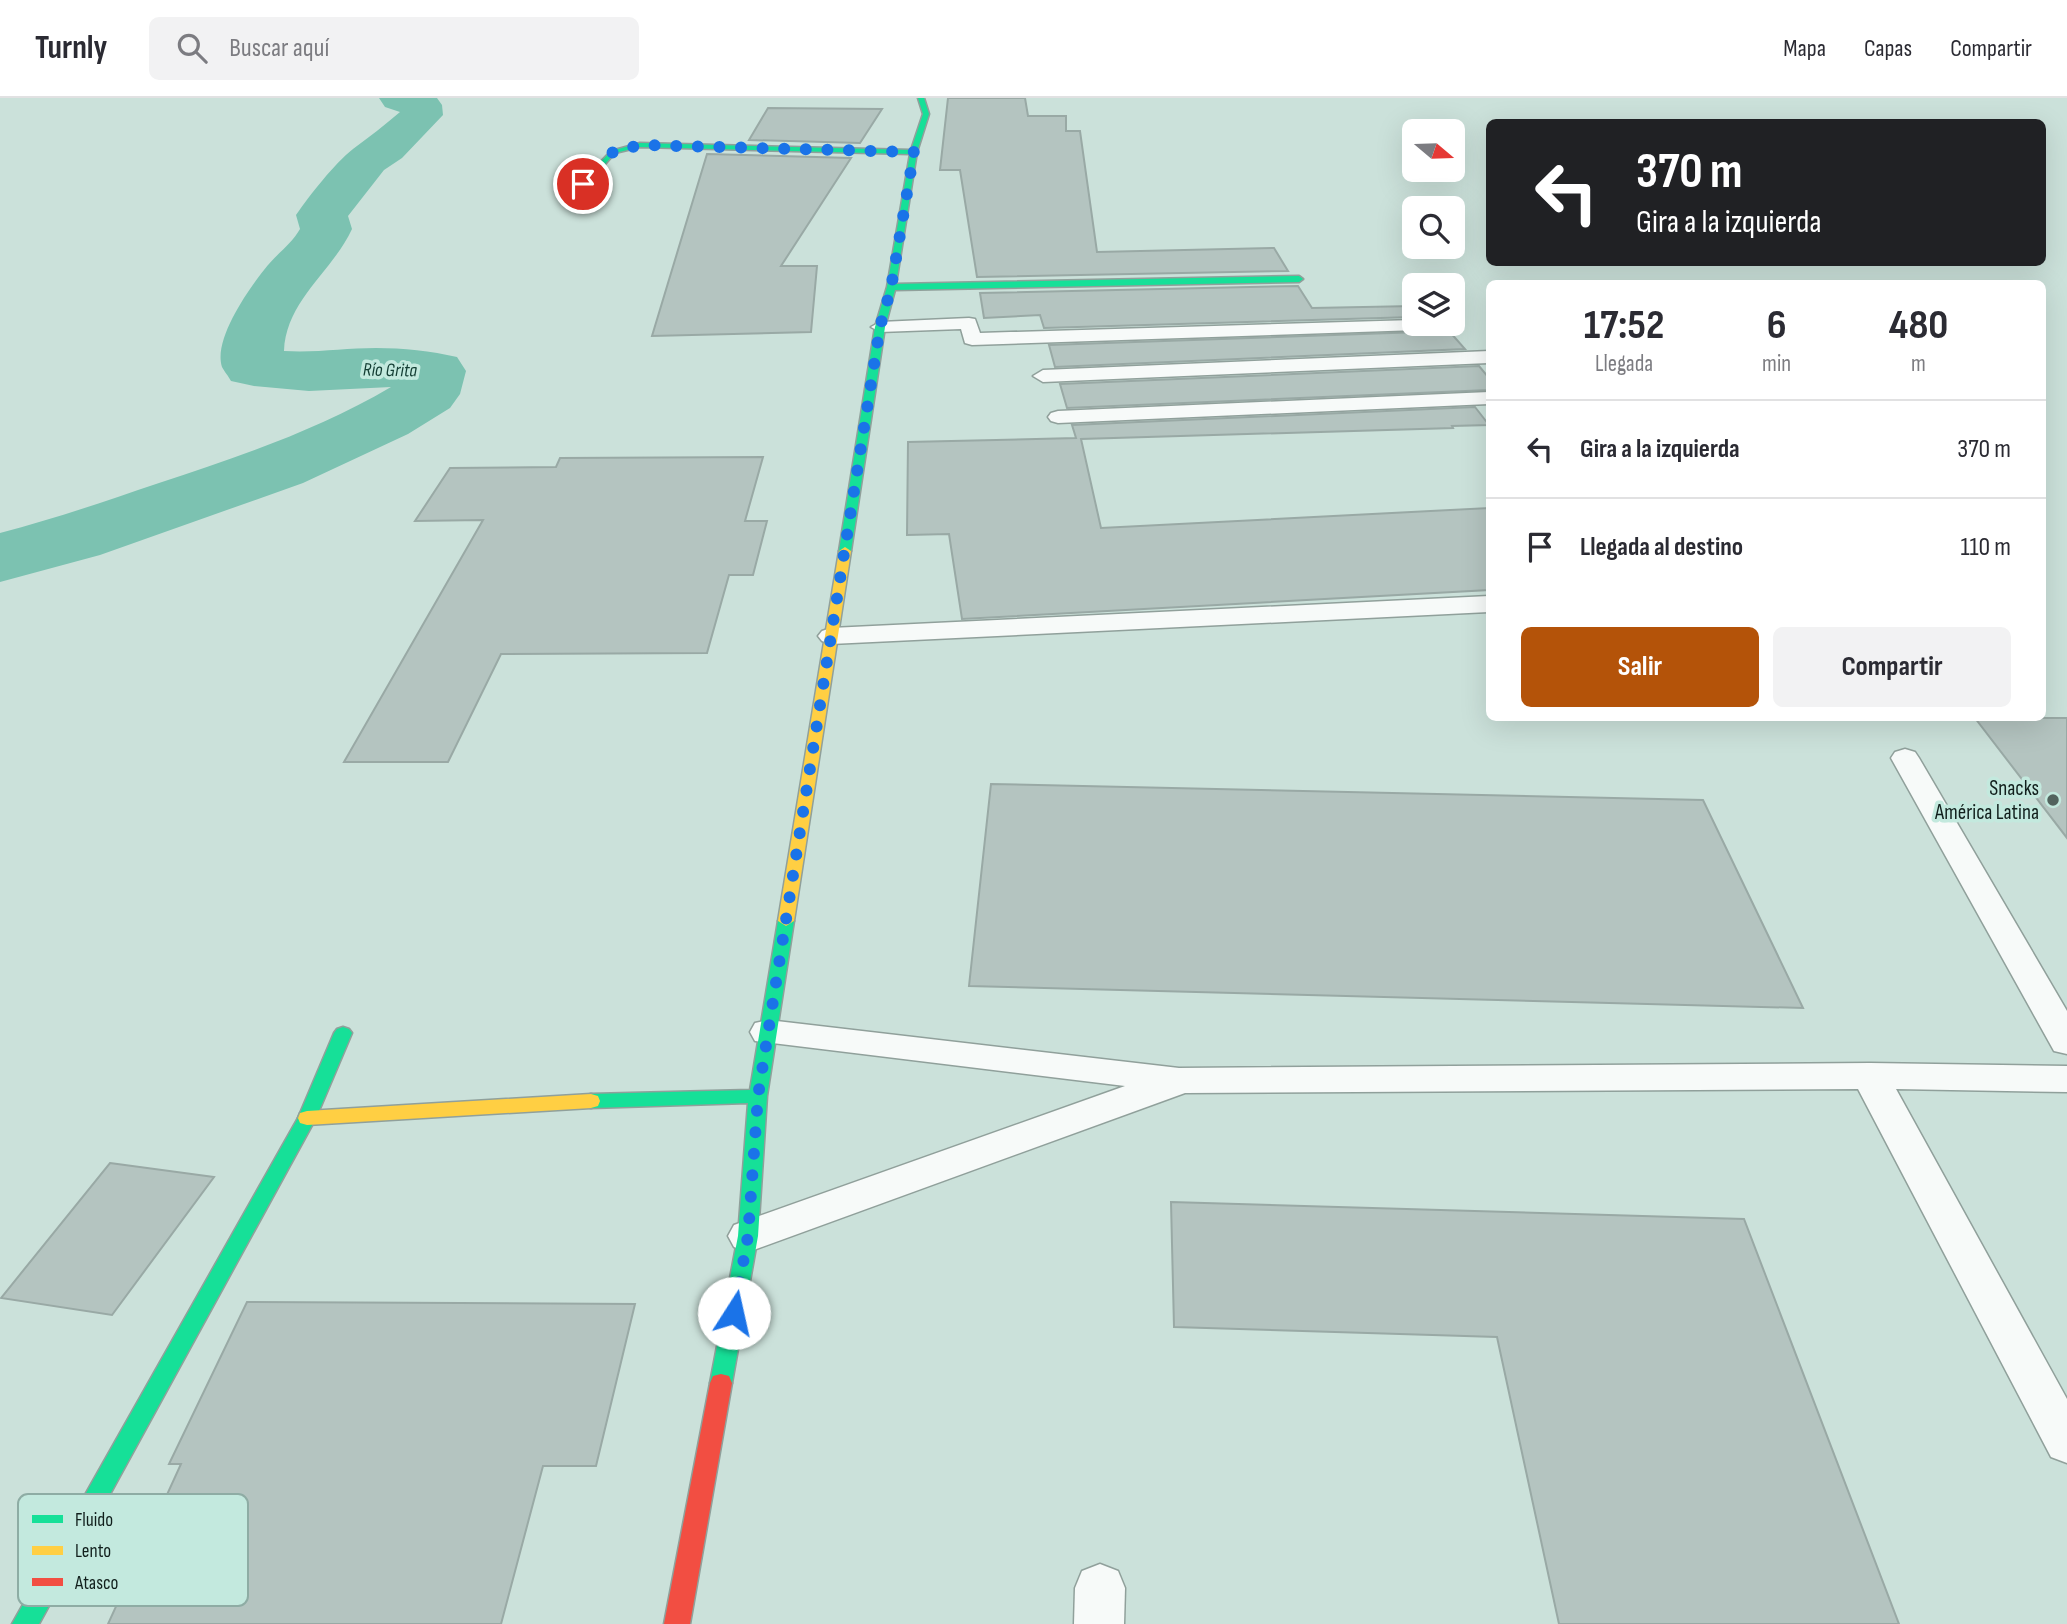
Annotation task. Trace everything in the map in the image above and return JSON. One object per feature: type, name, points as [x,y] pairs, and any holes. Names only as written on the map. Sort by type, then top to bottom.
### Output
[{"type":"main road","points":[[677,1624],[748,1236],[758,1096],[880,327],[891,288],[914,152],[926,114],[922,98]]},
{"type":"main road","points":[[568,200],[613,152],[640,145],[914,152]]},
{"type":"main road","points":[[891,288],[1299,279]]},
{"type":"main road","points":[[97,1494],[307,1118],[344,1033]]},
{"type":"main road","points":[[307,1118],[628,1099],[758,1096]]},
{"type":"main road","points":[[25,1624],[35,1606]]},
{"type":"lane","points":[[880,327],[969,323],[972,339],[1402,326]]},
{"type":"lane","points":[[1043,376],[1486,352]]},
{"type":"lane","points":[[1058,417],[1486,398]]},
{"type":"lane","points":[[831,636],[1486,604]]},
{"type":"lane","points":[[1905,758],[2067,1042]]},
{"type":"lane","points":[[768,1032],[1182,1080],[1870,1076],[2067,1079]]},
{"type":"lane","points":[[1870,1076],[2067,1443]]},
{"type":"lane","points":[[748,1236],[1182,1080]]},
{"type":"building","points":[[948,98],[1025,98],[1028,116],[1066,116],[1066,131],[1080,131],[1097,252],[1274,248],[1288,271],[977,277],[960,170],[940,170]]},
{"type":"building","points":[[768,108],[882,109],[860,143],[749,140]]},
{"type":"building","points":[[707,154],[851,158],[781,266],[817,266],[811,332],[652,336]]},
{"type":"building","points":[[1298,286],[1312,308],[1402,306],[1402,317],[1044,328],[1040,315],[984,318],[980,293]]},
{"type":"building","points":[[1402,333],[1402,336],[1453,336],[1465,349],[1055,367],[1049,345]]},
{"type":"building","points":[[1479,366],[1486,374],[1486,390],[1067,408],[1060,384]]},
{"type":"building","points":[[1475,407],[1486,425],[1081,439],[1101,528],[1486,508],[1486,590],[962,619],[949,534],[907,535],[908,442],[1076,438],[1072,425]]},
{"type":"building","points":[[763,457],[745,521],[767,521],[753,575],[729,575],[707,653],[501,654],[448,762],[344,762],[483,520],[415,521],[450,468],[556,467],[560,458]]},
{"type":"building","points":[[2046,718],[2067,718],[2067,838],[1977,721],[2046,721]]},
{"type":"building","points":[[991,784],[1703,800],[1803,1008],[969,986]]},
{"type":"building","points":[[110,1163],[214,1177],[112,1315],[1,1298]]},
{"type":"building","points":[[1171,1202],[1744,1219],[1899,1624],[1559,1624],[1497,1337],[1174,1327]]},
{"type":"building","points":[[247,1302],[635,1304],[596,1466],[543,1466],[501,1624],[108,1624],[116,1606],[248,1606],[248,1494],[167,1494],[181,1464],[169,1464]]},
{"type":"waterway","name":"Río Grita","points":[[0,558],[72,538],[277,468],[384,420],[427,394],[434,371],[377,367],[309,372],[254,367],[253,347],[262,318],[285,280],[318,245],[326,229],[322,215],[368,160],[386,148],[422,115],[421,105],[400,98]]},
{"type":"traffic: fast","points":[[845,551],[880,327],[891,287],[914,152],[926,114],[921,98]]},
{"type":"traffic: fast","points":[[568,200],[613,152],[640,145],[914,152]]},
{"type":"traffic: fast","points":[[891,287],[1299,279]]},
{"type":"traffic: fast","points":[[721,1383],[748,1236],[758,1096],[786,921]]},
{"type":"traffic: fast","points":[[97,1494],[307,1118],[343,1033]]},
{"type":"traffic: fast","points":[[591,1101],[758,1096]]},
{"type":"traffic: fast","points":[[25,1624],[35,1606]]},
{"type":"traffic: slow","points":[[786,921],[845,551]]},
{"type":"traffic: slow","points":[[307,1118],[591,1101]]},
{"type":"traffic: jam","points":[[677,1624],[721,1383]]},
{"type":"place","name":"Snacks América Latina","points":[[2053,800]]},
{"type":"route","points":[[583,184],[613,152],[640,145],[914,152],[891,288],[880,327],[758,1096],[748,1236],[734,1313]]}]
